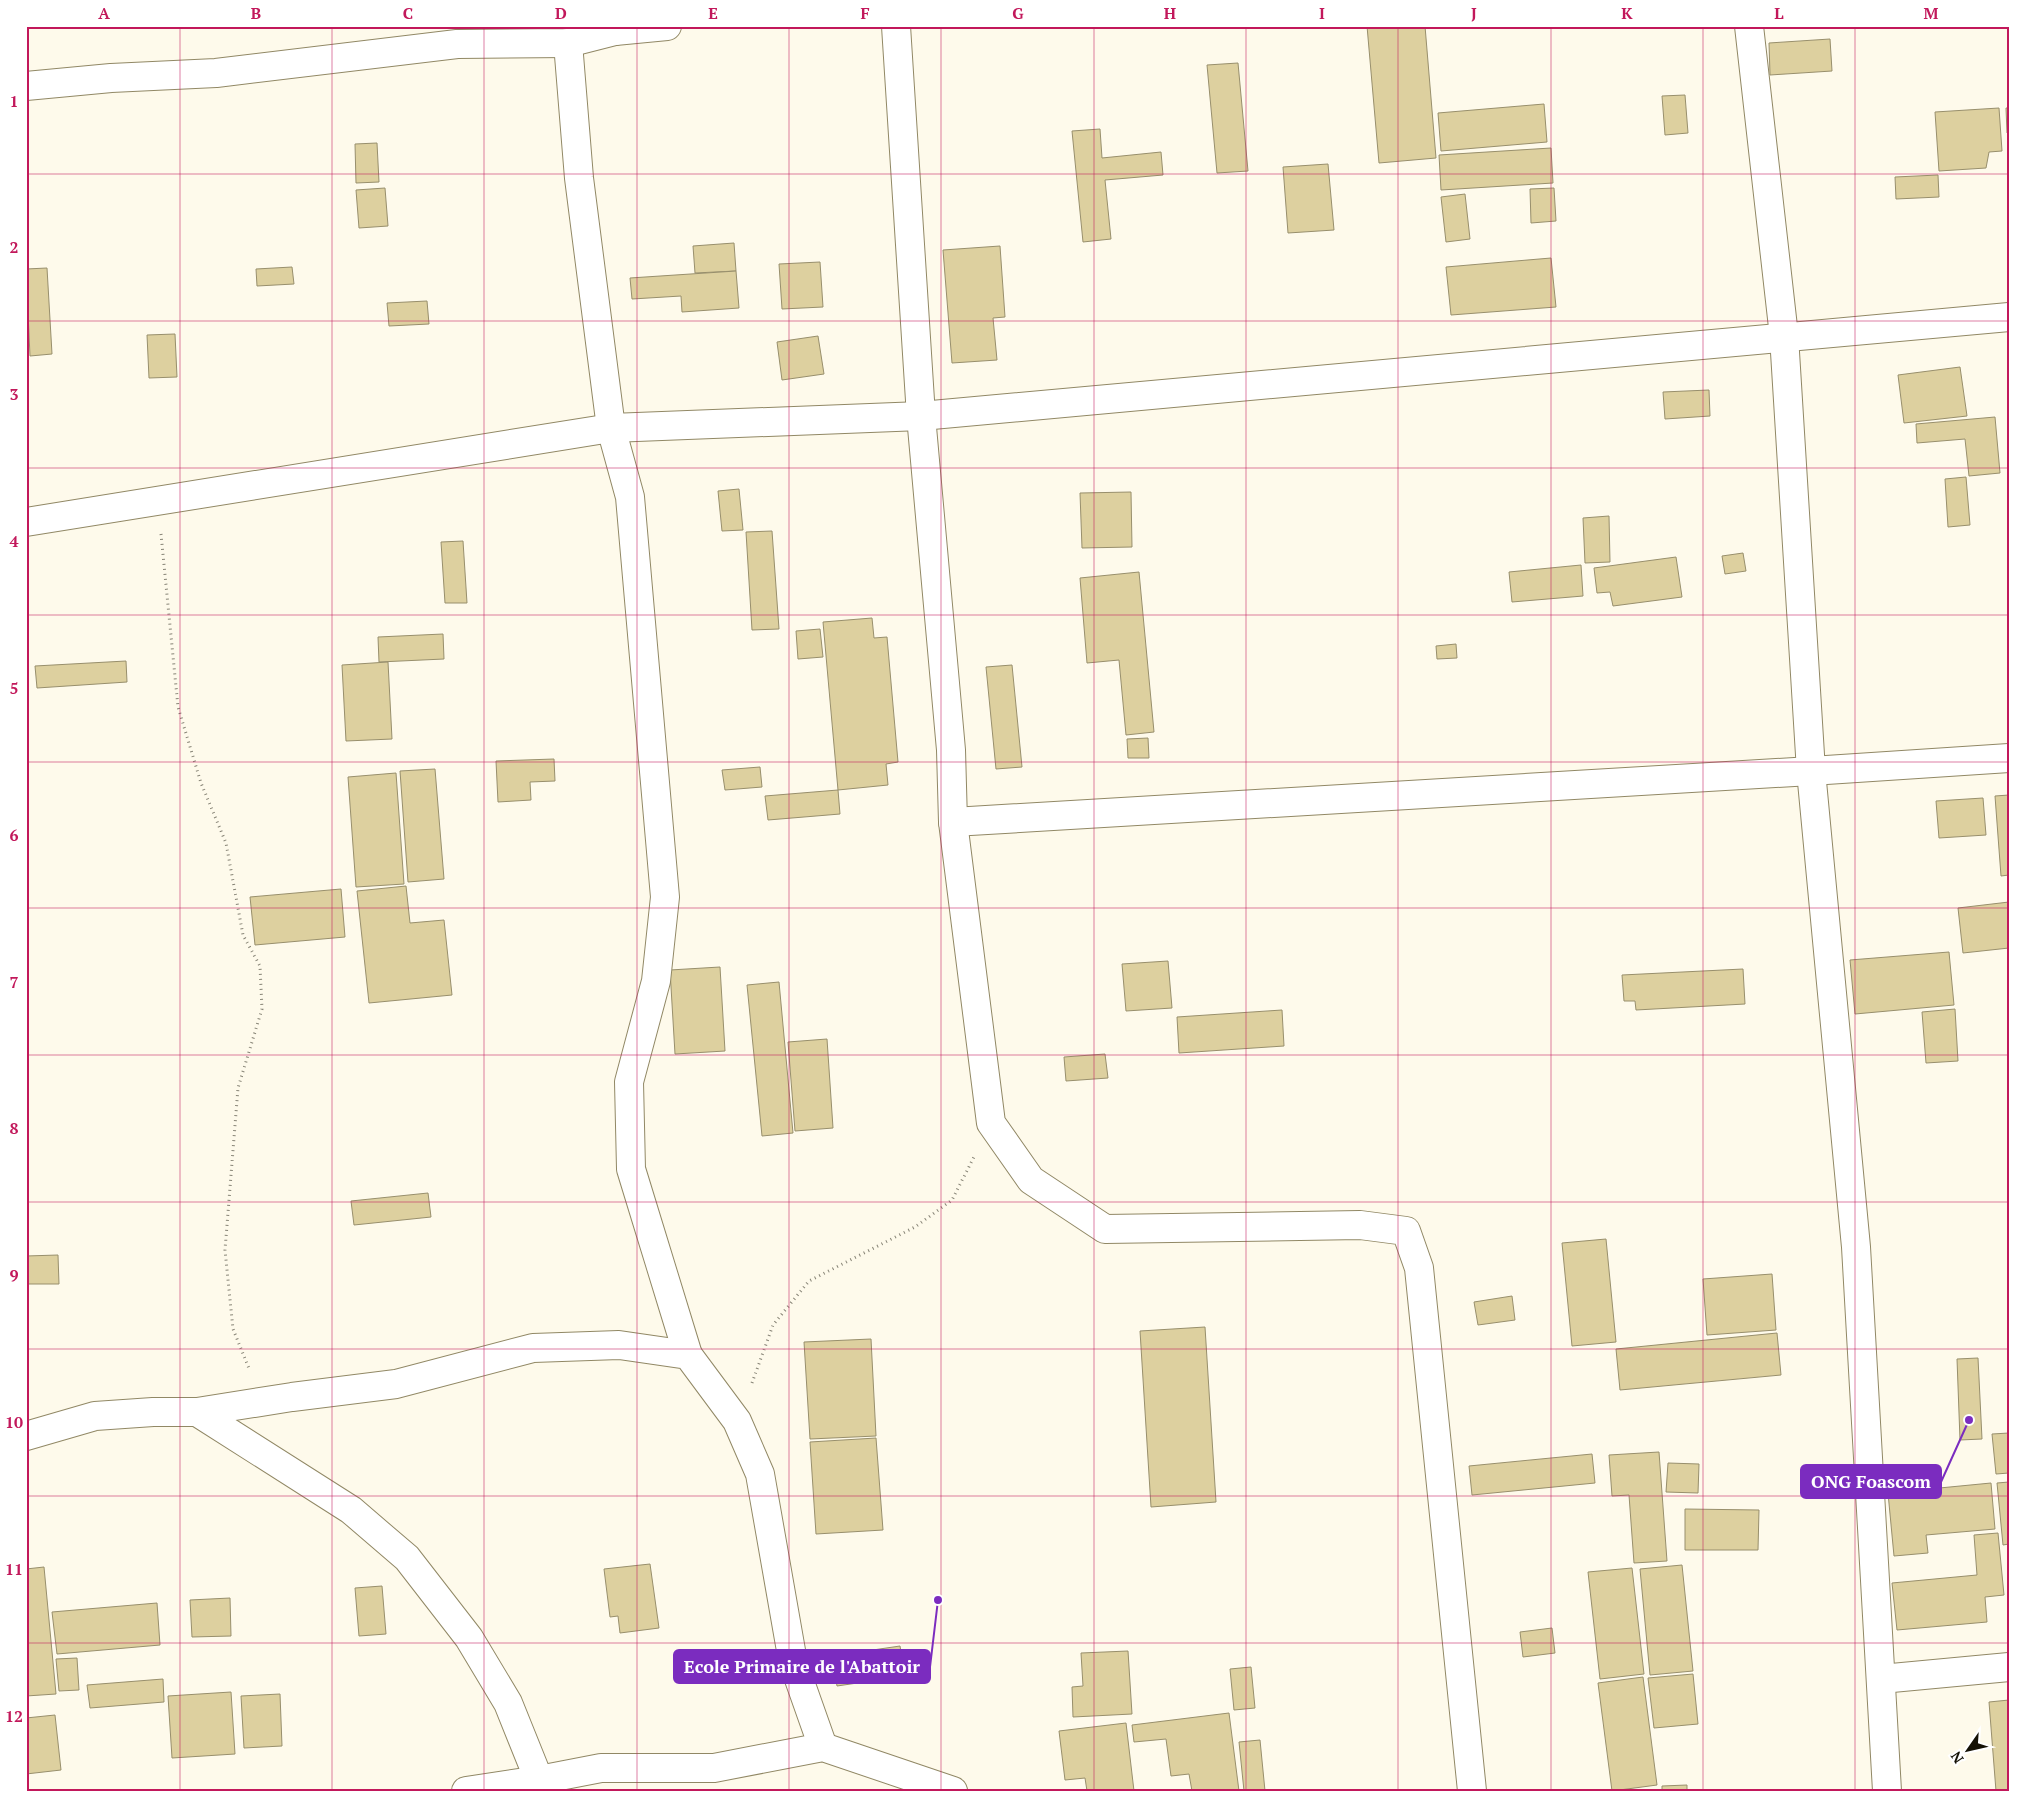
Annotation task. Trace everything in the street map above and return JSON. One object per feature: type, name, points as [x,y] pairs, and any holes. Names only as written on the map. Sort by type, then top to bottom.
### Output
[{"type":"street","points":[[26,86],[111,78],[216,73],[457,44],[568,43],[616,29],[667,26]]},
{"type":"street","points":[[896,26],[921,416],[950,750],[953,822],[991,1123],[1031,1180],[1105,1228],[1360,1225],[1406,1231],[1419,1268],[1472,1791]]},
{"type":"street","points":[[1749,26],[1784,336],[1811,772],[1856,1247],[1887,1791]]},
{"type":"street","points":[[568,43],[579,178],[611,428],[630,496],[640,589],[646,684],[665,897],[656,981],[629,1082],[631,1169],[688,1355],[737,1421],[760,1474],[793,1662],[823,1747]]},
{"type":"street","points":[[26,522],[611,428],[921,416],[2009,317]]},
{"type":"street","points":[[953,822],[1811,772],[2009,758]]},
{"type":"street","points":[[26,1436],[95,1416],[154,1412],[197,1412],[396,1384],[533,1348],[619,1345],[688,1355]]},
{"type":"street","points":[[197,1412],[351,1510],[406,1558],[469,1638],[508,1703],[539,1780]]},
{"type":"street","points":[[1880,1679],[2009,1667]]},
{"type":"street","points":[[466,1791],[601,1768],[714,1768],[823,1747],[953,1791]]},
{"type":"path","points":[[158,502],[178,707],[201,784],[226,843],[243,935],[260,966],[262,1009],[238,1088],[225,1250],[234,1329],[262,1402]]},
{"type":"path","points":[[737,1421],[774,1325],[809,1281],[915,1227],[952,1200],[991,1123]]},
{"type":"building","points":[[1367,26],[1425,26],[1436,158],[1379,163]]},
{"type":"building","points":[[1830,39],[1832,71],[1770,75],[1769,43]]},
{"type":"building","points":[[1238,63],[1248,171],[1217,173],[1207,65]]},
{"type":"building","points":[[1685,95],[1688,133],[1665,135],[1662,96]]},
{"type":"building","points":[[1544,104],[1547,142],[1441,151],[1438,113]]},
{"type":"building","points":[[1999,108],[2002,151],[1989,152],[1986,168],[1939,171],[1935,112]]},
{"type":"building","points":[[2006,108],[2009,108],[2009,133],[2007,133]]},
{"type":"building","points":[[1100,129],[1102,158],[1161,152],[1163,175],[1105,180],[1111,239],[1083,242],[1072,131]]},
{"type":"building","points":[[377,143],[379,182],[356,183],[355,144]]},
{"type":"building","points":[[1551,148],[1553,183],[1441,190],[1439,155]]},
{"type":"building","points":[[1328,164],[1334,230],[1288,233],[1283,167]]},
{"type":"building","points":[[1938,175],[1939,197],[1896,199],[1895,177]]},
{"type":"building","points":[[385,188],[388,226],[359,228],[356,190]]},
{"type":"building","points":[[1554,188],[1556,221],[1531,223],[1530,189]]},
{"type":"building","points":[[1465,194],[1470,239],[1446,242],[1441,197]]},
{"type":"building","points":[[734,243],[736,271],[695,273],[693,246]]},
{"type":"building","points":[[1000,246],[1005,317],[993,318],[997,360],[952,363],[943,250]]},
{"type":"building","points":[[1551,258],[1556,307],[1451,315],[1446,267]]},
{"type":"building","points":[[820,262],[823,307],[782,309],[779,264]]},
{"type":"building","points":[[292,267],[294,284],[257,286],[256,269]]},
{"type":"building","points":[[47,268],[52,354],[30,356],[26,269]]},
{"type":"building","points":[[736,271],[739,308],[682,312],[681,296],[632,299],[630,278]]},
{"type":"building","points":[[427,301],[429,324],[389,326],[387,303]]},
{"type":"building","points":[[175,334],[177,377],[149,378],[147,335]]},
{"type":"building","points":[[818,336],[824,374],[782,380],[777,342]]},
{"type":"building","points":[[1960,367],[1967,416],[1904,423],[1898,375]]},
{"type":"building","points":[[1709,390],[1710,416],[1665,419],[1663,392]]},
{"type":"building","points":[[1995,417],[2000,473],[1969,476],[1965,439],[1917,443],[1916,424]]},
{"type":"building","points":[[1966,477],[1970,525],[1948,527],[1945,479]]},
{"type":"building","points":[[739,489],[743,530],[722,531],[718,491]]},
{"type":"building","points":[[1131,492],[1132,547],[1082,548],[1080,493]]},
{"type":"building","points":[[1609,516],[1610,562],[1585,563],[1583,518]]},
{"type":"building","points":[[772,531],[779,629],[752,630],[746,532]]},
{"type":"building","points":[[463,541],[467,603],[445,603],[441,542]]},
{"type":"building","points":[[1743,553],[1746,571],[1725,574],[1722,556]]},
{"type":"building","points":[[1676,557],[1682,597],[1613,606],[1610,592],[1597,593],[1594,568]]},
{"type":"building","points":[[1581,565],[1583,596],[1512,602],[1509,572]]},
{"type":"building","points":[[1139,572],[1154,732],[1126,735],[1119,660],[1087,663],[1080,578]]},
{"type":"building","points":[[872,618],[874,638],[887,637],[898,762],[886,764],[888,785],[838,790],[823,622]]},
{"type":"building","points":[[820,629],[823,657],[798,659],[796,631]]},
{"type":"building","points":[[443,634],[444,659],[379,662],[378,637]]},
{"type":"building","points":[[1456,644],[1457,658],[1437,659],[1436,646]]},
{"type":"building","points":[[126,661],[127,682],[37,688],[35,666]]},
{"type":"building","points":[[388,662],[392,739],[346,741],[342,665]]},
{"type":"building","points":[[1012,665],[1022,767],[996,769],[986,667]]},
{"type":"building","points":[[1148,738],[1149,758],[1128,758],[1127,739]]},
{"type":"building","points":[[554,759],[555,781],[530,782],[531,800],[498,802],[496,761]]},
{"type":"building","points":[[760,767],[762,787],[725,790],[722,770]]},
{"type":"building","points":[[435,769],[444,879],[408,882],[400,771]]},
{"type":"building","points":[[396,773],[404,884],[356,887],[348,777]]},
{"type":"building","points":[[838,790],[840,814],[768,820],[765,796]]},
{"type":"building","points":[[2009,795],[2009,875],[2001,876],[1995,796]]},
{"type":"building","points":[[1983,798],[1986,835],[1939,838],[1936,801]]},
{"type":"building","points":[[406,886],[410,923],[444,920],[452,995],[369,1003],[357,891]]},
{"type":"building","points":[[341,889],[345,937],[255,945],[250,897]]},
{"type":"building","points":[[2009,902],[2009,948],[1963,953],[1958,908]]},
{"type":"building","points":[[1949,952],[1954,1005],[1855,1014],[1850,960]]},
{"type":"building","points":[[1168,961],[1172,1008],[1126,1011],[1122,964]]},
{"type":"building","points":[[720,967],[725,1051],[675,1054],[670,970]]},
{"type":"building","points":[[1743,969],[1745,1004],[1636,1010],[1635,1001],[1624,1001],[1622,975]]},
{"type":"building","points":[[779,982],[793,1133],[762,1136],[747,985]]},
{"type":"building","points":[[1955,1009],[1958,1061],[1926,1063],[1922,1012]]},
{"type":"building","points":[[1282,1010],[1284,1046],[1179,1053],[1177,1017]]},
{"type":"building","points":[[827,1039],[833,1128],[795,1131],[788,1042]]},
{"type":"building","points":[[1105,1054],[1108,1078],[1066,1081],[1064,1057]]},
{"type":"building","points":[[428,1193],[431,1217],[354,1225],[351,1201]]},
{"type":"building","points":[[1606,1239],[1616,1342],[1572,1346],[1562,1243]]},
{"type":"building","points":[[58,1255],[59,1284],[26,1284],[26,1256]]},
{"type":"building","points":[[1772,1274],[1776,1330],[1707,1335],[1703,1279]]},
{"type":"building","points":[[1512,1296],[1515,1320],[1478,1325],[1474,1302]]},
{"type":"building","points":[[1205,1327],[1216,1502],[1151,1507],[1140,1331]]},
{"type":"building","points":[[1777,1333],[1781,1375],[1620,1390],[1616,1349]]},
{"type":"building","points":[[871,1339],[876,1436],[810,1439],[804,1342]]},
{"type":"building","points":[[1978,1358],[1982,1439],[1960,1440],[1957,1359]]},
{"type":"building","points":[[2009,1433],[2009,1473],[1996,1474],[1992,1434]]},
{"type":"building","points":[[876,1438],[883,1530],[816,1534],[810,1442]]},
{"type":"building","points":[[1659,1452],[1667,1561],[1634,1563],[1629,1495],[1612,1496],[1609,1455]]},
{"type":"building","points":[[1592,1454],[1595,1483],[1472,1495],[1469,1466]]},
{"type":"building","points":[[1668,1463],[1699,1464],[1698,1493],[1666,1492]]},
{"type":"building","points":[[2009,1482],[2009,1544],[2003,1545],[1997,1483]]},
{"type":"building","points":[[1991,1483],[1995,1529],[1926,1535],[1928,1553],[1894,1556],[1888,1493]]},
{"type":"building","points":[[1685,1509],[1759,1510],[1758,1550],[1685,1550]]},
{"type":"building","points":[[1998,1533],[2004,1595],[1985,1597],[1987,1622],[1897,1630],[1892,1583],[1977,1575],[1974,1535]]},
{"type":"building","points":[[650,1564],[659,1628],[620,1633],[618,1616],[610,1617],[604,1569]]},
{"type":"building","points":[[1682,1565],[1693,1671],[1650,1675],[1640,1569]]},
{"type":"building","points":[[44,1567],[56,1694],[26,1696],[26,1569]]},
{"type":"building","points":[[1632,1568],[1644,1674],[1600,1679],[1588,1572]]},
{"type":"building","points":[[382,1586],[386,1634],[359,1636],[355,1588]]},
{"type":"building","points":[[230,1598],[231,1636],[192,1637],[190,1600]]},
{"type":"building","points":[[157,1603],[160,1645],[57,1654],[52,1612]]},
{"type":"building","points":[[1552,1628],[1555,1653],[1523,1657],[1520,1632]]},
{"type":"building","points":[[900,1646],[905,1676],[837,1686],[832,1656]]},
{"type":"building","points":[[1128,1651],[1132,1714],[1073,1717],[1072,1687],[1083,1686],[1081,1653]]},
{"type":"building","points":[[77,1658],[79,1690],[59,1691],[56,1659]]},
{"type":"building","points":[[1251,1667],[1255,1708],[1234,1710],[1230,1669]]},
{"type":"building","points":[[1693,1674],[1698,1724],[1654,1728],[1648,1678]]},
{"type":"building","points":[[1643,1677],[1657,1785],[1612,1791],[1598,1683]]},
{"type":"building","points":[[163,1679],[164,1702],[90,1708],[87,1685]]},
{"type":"building","points":[[231,1692],[235,1754],[172,1758],[168,1696]]},
{"type":"building","points":[[280,1694],[282,1746],[244,1748],[241,1696]]},
{"type":"building","points":[[2009,1700],[2009,1791],[1996,1791],[1989,1702]]},
{"type":"building","points":[[1229,1713],[1239,1791],[1192,1791],[1189,1774],[1171,1776],[1166,1739],[1134,1742],[1132,1725]]},
{"type":"building","points":[[55,1715],[61,1770],[26,1774],[26,1718]]},
{"type":"building","points":[[1126,1723],[1134,1791],[1087,1791],[1085,1778],[1065,1780],[1059,1731]]},
{"type":"building","points":[[1260,1740],[1265,1791],[1244,1791],[1239,1742]]},
{"type":"building","points":[[1687,1785],[1687,1791],[1662,1791],[1662,1786]]},
{"type":"place","name":"ONG Foascom","points":[[1969,1420]]},
{"type":"place","name":"Ecole Primaire de l'Abattoir","points":[[938,1600]]}]
